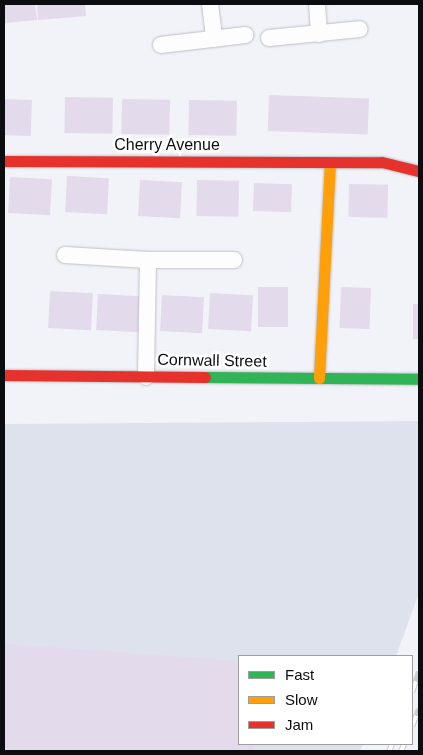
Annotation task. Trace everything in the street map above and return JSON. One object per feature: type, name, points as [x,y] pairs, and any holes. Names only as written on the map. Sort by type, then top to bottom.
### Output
[{"type":"street","name":"Cherry Avenue","points":[[4,160],[382,162],[419,171]]},
{"type":"street","points":[[319,378],[330,162]]},
{"type":"street","name":"Cornwall Street","points":[[4,375],[419,379]]},
{"type":"lane","points":[[210,4],[214,39]]},
{"type":"lane","points":[[317,4],[319,34]]},
{"type":"lane","points":[[269,38],[360,29]]},
{"type":"lane","points":[[161,45],[245,35]]},
{"type":"lane","points":[[65,255],[148,260],[234,260]]},
{"type":"lane","points":[[146,377],[148,260]]},
{"type":"shaded area","points":[[419,421],[419,593],[396,655],[238,655],[238,745],[363,745],[360,751],[4,751],[4,424]]},
{"type":"building","points":[[4,4],[35,4],[37,20],[4,23]]},
{"type":"building","points":[[37,4],[85,4],[86,16],[38,20]]},
{"type":"building","points":[[269,95],[369,98],[368,134],[268,131]]},
{"type":"building","points":[[65,97],[113,98],[112,134],[64,133]]},
{"type":"building","points":[[4,99],[32,100],[31,136],[4,135]]},
{"type":"building","points":[[122,99],[170,100],[169,135],[121,134]]},
{"type":"building","points":[[189,100],[237,101],[236,136],[188,135]]},
{"type":"building","points":[[67,176],[109,178],[107,214],[65,212]]},
{"type":"building","points":[[10,177],[52,179],[50,215],[8,213]]},
{"type":"building","points":[[140,180],[182,182],[180,218],[138,216]]},
{"type":"building","points":[[197,180],[239,181],[238,217],[196,216]]},
{"type":"building","points":[[254,183],[292,184],[291,212],[253,211]]},
{"type":"building","points":[[349,184],[388,185],[387,218],[348,217]]},
{"type":"building","points":[[258,287],[288,287],[288,327],[258,327]]},
{"type":"building","points":[[341,287],[371,288],[370,329],[340,328]]},
{"type":"building","points":[[50,291],[93,293],[91,330],[48,328]]},
{"type":"building","points":[[210,293],[253,295],[251,331],[208,329]]},
{"type":"building","points":[[98,294],[141,296],[139,332],[96,330]]},
{"type":"building","points":[[162,295],[204,297],[202,333],[160,331]]},
{"type":"building","points":[[413,304],[419,304],[419,339],[413,339]]},
{"type":"building","points":[[4,644],[238,661],[238,745],[254,745],[254,751],[4,751]]},
{"type":"railway","points":[[413,689],[419,672]]},
{"type":"railway","points":[[413,724],[419,709]]},
{"type":"railway","points":[[389,751],[392,745]]},
{"type":"railway","points":[[401,751],[404,745]]},
{"type":"traffic: fast","points":[[205,377],[419,379]]},
{"type":"traffic: slow","points":[[319,378],[330,162]]},
{"type":"traffic: jam","points":[[4,161],[382,162],[419,171]]},
{"type":"traffic: jam","points":[[4,375],[205,377]]}]
